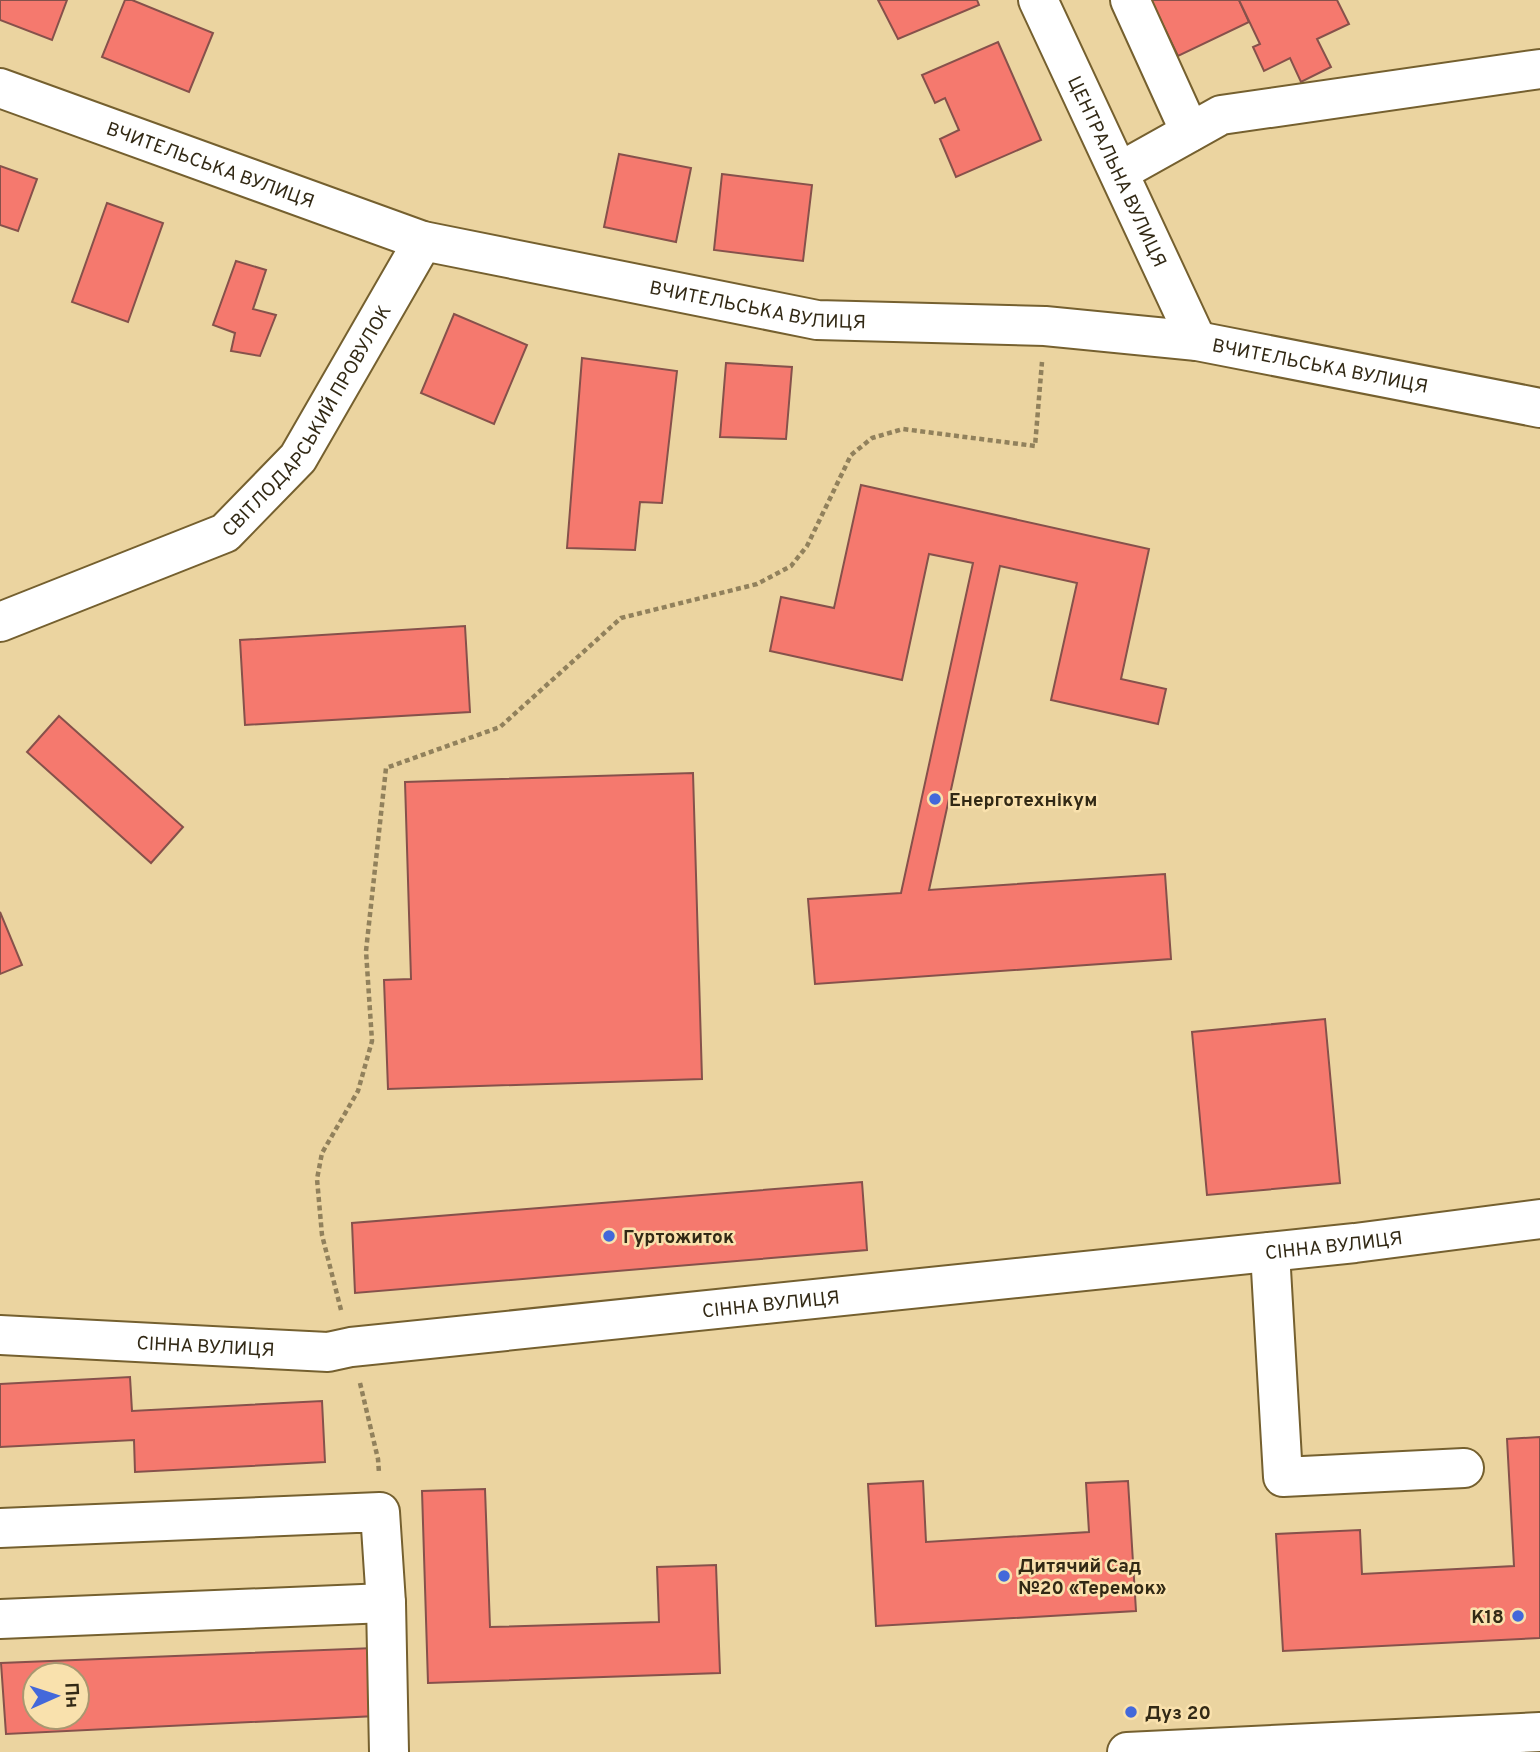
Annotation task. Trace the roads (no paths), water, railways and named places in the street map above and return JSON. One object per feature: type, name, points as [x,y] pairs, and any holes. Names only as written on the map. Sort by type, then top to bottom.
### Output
[{"type":"street","name":"ЦЕНТРАЛЬНА ВУЛИЦЯ","points":[[1038,0],[1197,341]]},
{"type":"street","points":[[1130,0],[1190,132]]},
{"type":"street","points":[[1119,172],[1221,115],[1540,68]]},
{"type":"street","name":"ВЧИТЕЛЬСЬКА ВУЛИЦЯ","points":[[0,88],[423,241],[817,320],[1045,327],[1197,341],[1540,408]]},
{"type":"street","name":"СВІТЛОДАРСЬКИЙ ПРОВУЛОК","points":[[0,622],[225,533],[298,458],[423,241]]},
{"type":"street","name":"СІННА ВУЛИЦЯ","points":[[0,1335],[328,1352],[351,1347],[1355,1243],[1540,1219]]},
{"type":"street","points":[[1270,1252],[1283,1477],[1464,1468]]},
{"type":"street","points":[[0,1528],[380,1513],[386,1603],[389,1752]]},
{"type":"street","points":[[0,1619],[386,1603]]},
{"type":"street","points":[[1127,1752],[1288,1749],[1540,1732]]},
{"type":"place","name":"Енерготехнікум","points":[[935,799]]},
{"type":"place","name":"Гуртожиток","points":[[609,1236]]},
{"type":"place","name":"Дитячий Сад №20 «Теремок»","points":[[1004,1576]]},
{"type":"place","name":"К18","points":[[1518,1616]]},
{"type":"place","name":"Дуз 20","points":[[1131,1712]]}]
